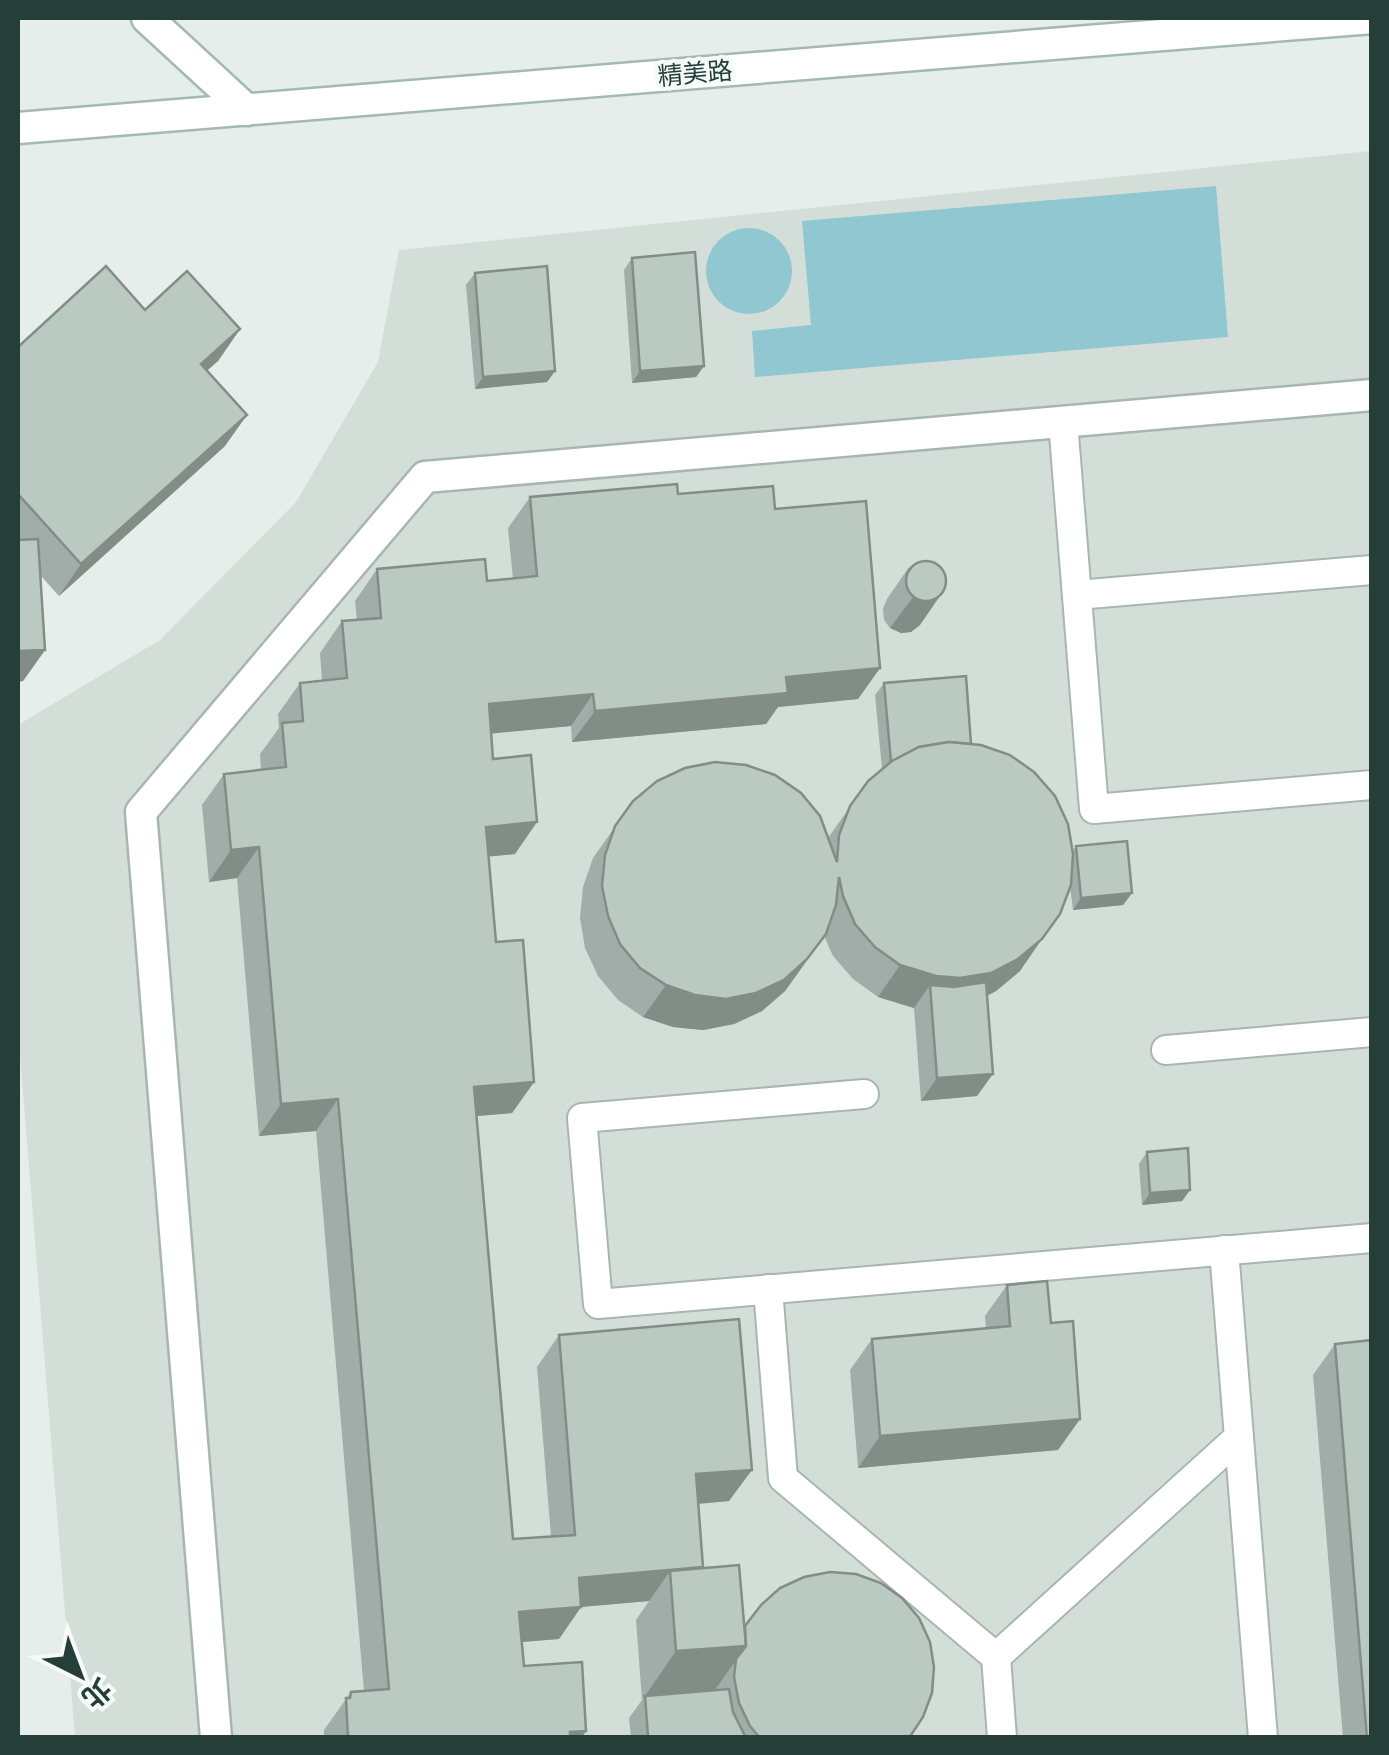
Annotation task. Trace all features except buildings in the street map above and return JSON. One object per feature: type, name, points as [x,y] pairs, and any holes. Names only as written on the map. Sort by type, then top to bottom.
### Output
[{"type":"street","points":[[147,18],[248,110]]},
{"type":"street","name":"精美路","points":[[18,128],[1372,18]]},
{"type":"street","points":[[216,1738],[141,812],[425,477],[1372,395]]},
{"type":"lane","points":[[1062,422],[1094,809],[1372,785]]},
{"type":"lane","points":[[1076,595],[1372,570]]},
{"type":"lane","points":[[1166,1050],[1372,1032]]},
{"type":"lane","points":[[864,1094],[582,1118],[598,1304],[1372,1238]]},
{"type":"lane","points":[[1224,1250],[1263,1738]]},
{"type":"lane","points":[[768,1289],[783,1478],[996,1657],[1002,1738]]},
{"type":"lane","points":[[996,1657],[1239,1437]]},
{"type":"shaded area","points":[[1371,151],[1371,1737],[75,1737],[18,1030],[18,725],[160,640],[296,502],[378,362],[399,250]]},
{"type":"water","points":[[1216,186],[1228,337],[755,377],[752,331],[811,325],[802,221]]},
{"type":"water","points":[[741,228],[757,228],[780,240],[789,254],[789,288],[780,302],[757,314],[741,314],[725,307],[713,295],[706,279],[706,263],[713,247],[725,235]]}]
